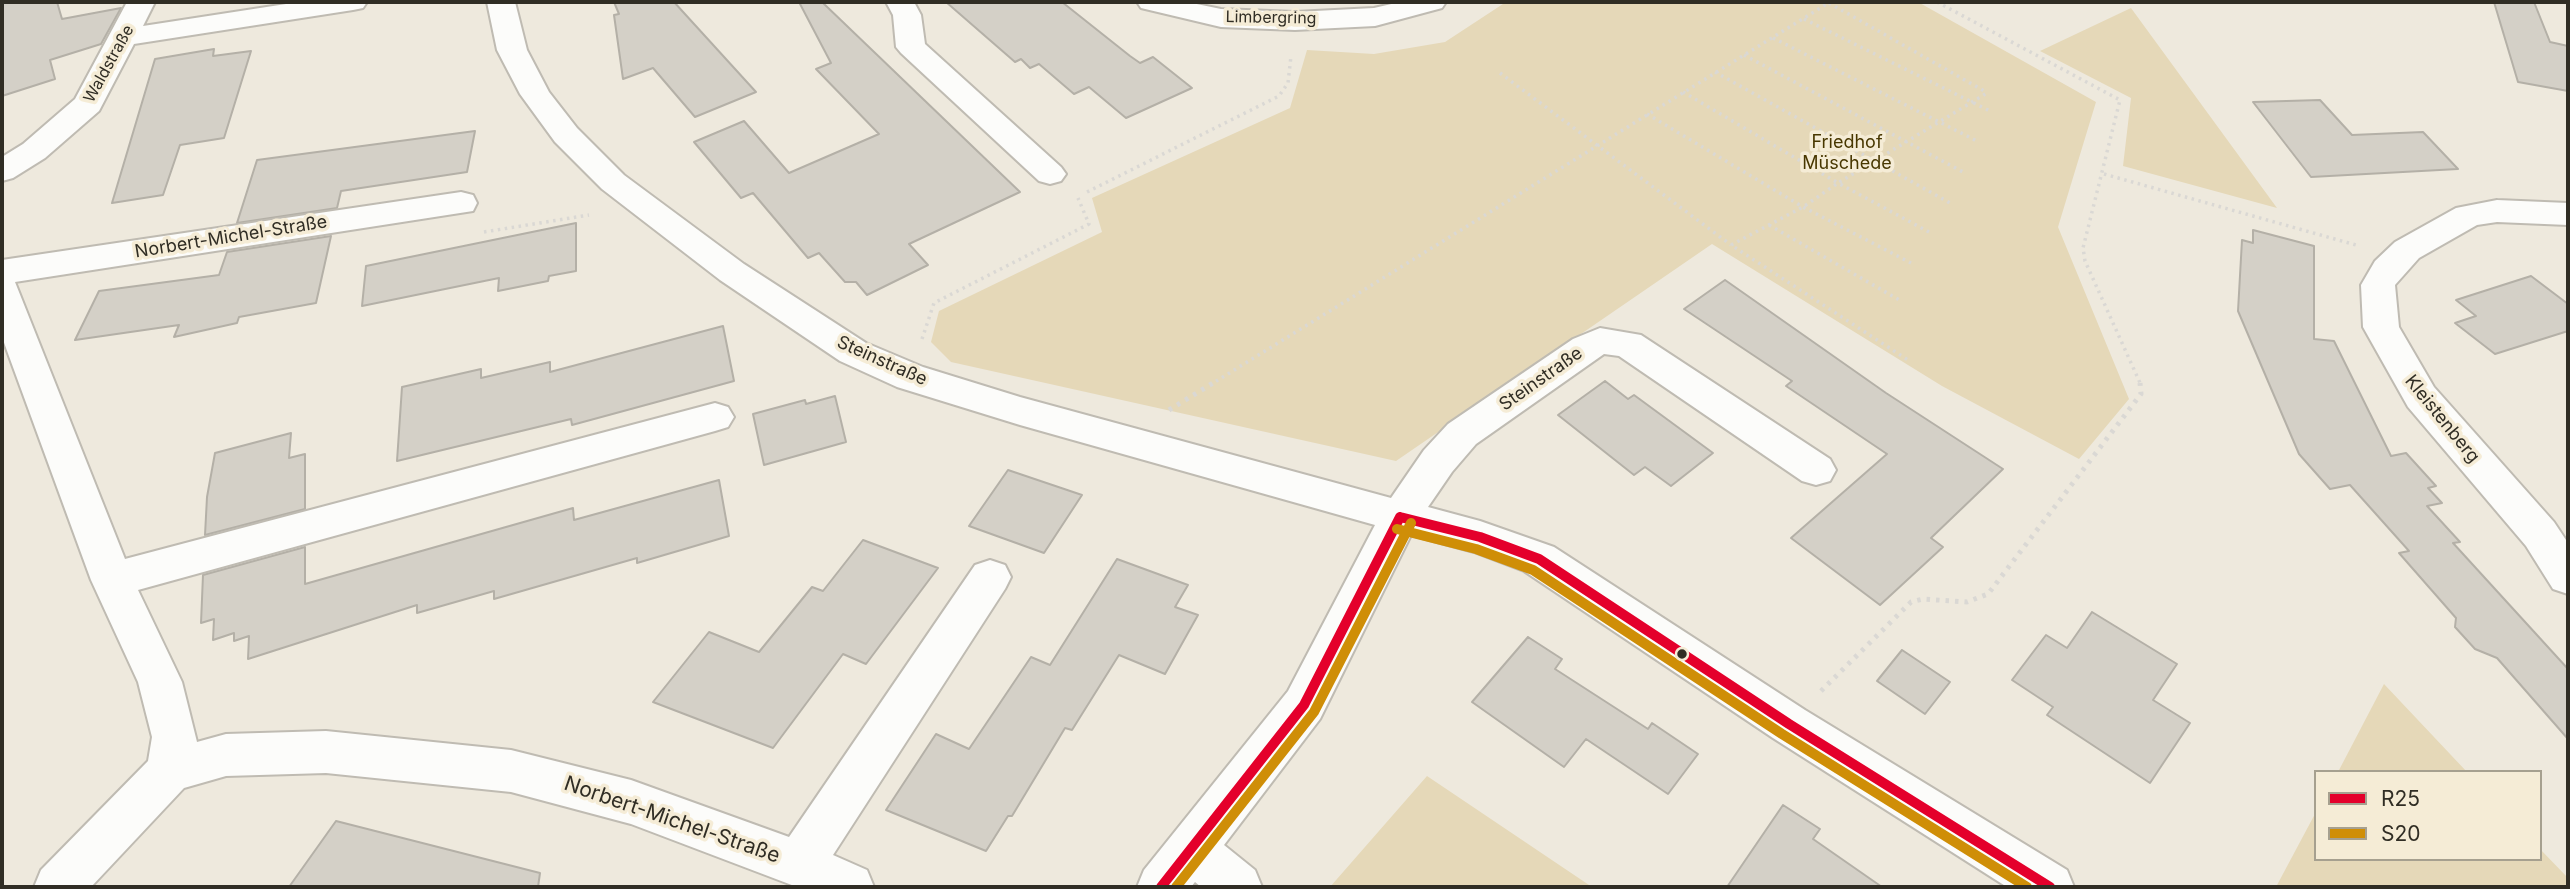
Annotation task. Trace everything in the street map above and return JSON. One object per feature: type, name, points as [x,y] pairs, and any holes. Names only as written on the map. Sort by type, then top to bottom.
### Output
[{"type":"street","name":"Waldstraße","points":[[2,171],[34,151],[75,117],[101,84],[141,2]]},
{"type":"street","points":[[125,37],[353,2]]},
{"type":"street","name":"Steinstraße","points":[[501,2],[512,50],[535,94],[566,135],[613,182],[820,332],[853,352],[910,377],[1121,440],[1480,537],[1539,559],[1788,724],[2050,887]]},
{"type":"street","points":[[900,2],[907,15],[911,47],[1050,174]]},
{"type":"street","name":"Limbergring","points":[[1152,2],[1221,18],[1295,21],[1432,2]]},
{"type":"street","name":"Norbert-Michel-Straße","points":[[2,272],[461,203]]},
{"type":"street","name":"Kleistenberg","points":[[2568,214],[2476,213],[2420,242],[2399,257],[2378,285],[2378,314],[2390,346],[2421,397],[2540,534],[2568,577]]},
{"type":"street","points":[[2,290],[111,580],[136,627],[167,704],[175,737],[170,771],[58,887]]},
{"type":"street","name":"Steinstraße","points":[[1400,517],[1438,461],[1462,434],[1601,341],[1628,344],[1816,470]]},
{"type":"street","points":[[111,580],[715,416]]},
{"type":"street","points":[[1161,887],[1304,705],[1400,517]]},
{"type":"street","name":"Norbert-Michel-Straße","points":[[799,863],[990,577]]},
{"type":"street","name":"Norbert-Michel-Straße","points":[[170,771],[226,755],[266,752],[326,752],[511,771],[631,802],[799,863],[850,887]]},
{"type":"street","points":[[1192,849],[1238,887]]},
{"type":"path","points":[[1121,440],[1594,145],[1830,2],[1987,93],[1968,102],[1803,207],[1731,246]]},
{"type":"path","points":[[1788,724],[1912,602],[1923,599],[1968,602],[1988,594],[2141,394],[2141,384],[2085,261],[2084,239],[2122,106],[2120,100],[1937,2]]},
{"type":"path","points":[[1803,18],[1990,111]]},
{"type":"path","points":[[910,377],[934,303],[1089,224],[1078,197],[1284,91],[1295,21]]},
{"type":"path","points":[[1772,38],[1936,123],[1977,141]]},
{"type":"path","points":[[1743,55],[1963,172]]},
{"type":"path","points":[[1715,72],[1950,203]]},
{"type":"path","points":[[1500,73],[1731,246],[1908,360]]},
{"type":"path","points":[[1683,92],[1838,183],[1929,232]]},
{"type":"path","points":[[1647,114],[1803,207],[1911,263]]},
{"type":"path","points":[[2104,174],[2399,257]]},
{"type":"path","points":[[461,203],[459,219],[467,226],[488,232],[642,205]]},
{"type":"path","points":[[1769,225],[1901,300]]},
{"type":"green space","name":"Friedhof Müschede","points":[[1506,2],[1918,2],[2096,102],[2058,227],[2129,399],[2079,459],[1942,386],[1712,244],[1396,461],[951,362],[931,342],[939,311],[1102,232],[1092,198],[1290,108],[1307,50],[1374,54],[1445,42]]},
{"type":"green space","points":[[2131,8],[2277,208],[2123,166],[2131,98],[2040,51]]},
{"type":"green space","points":[[2384,684],[2465,770],[2339,770]]},
{"type":"green space","points":[[1427,776],[1592,887],[1330,887]]},
{"type":"green space","points":[[2314,816],[2314,861],[2542,861],[2542,851],[2568,878],[2568,887],[2276,887]]},
{"type":"building","points":[[2,2],[57,2],[62,19],[121,8],[101,44],[50,60],[55,79],[2,96]]},
{"type":"building","points":[[614,2],[674,2],[756,92],[695,117],[653,68],[623,79],[614,15],[619,14]]},
{"type":"building","points":[[799,2],[822,2],[1020,192],[909,244],[928,265],[867,295],[856,282],[845,282],[819,253],[808,258],[753,193],[741,198],[694,142],[744,121],[789,173],[879,134],[816,69],[831,63]]},
{"type":"building","points":[[946,2],[1062,2],[1140,63],[1153,57],[1192,88],[1126,118],[1089,87],[1074,94],[1039,64],[1030,68],[1021,59],[1015,62]]},
{"type":"building","points":[[2494,2],[2534,2],[2550,42],[2568,46],[2568,91],[2518,82]]},
{"type":"building","points":[[214,49],[213,56],[251,51],[224,138],[180,145],[163,195],[112,203],[155,59]]},
{"type":"building","points":[[2320,100],[2352,135],[2423,132],[2458,169],[2311,177],[2253,102]]},
{"type":"building","points":[[475,131],[467,172],[341,191],[337,208],[237,223],[257,160]]},
{"type":"building","points":[[576,223],[576,271],[549,276],[548,281],[498,291],[499,278],[362,306],[366,266]]},
{"type":"building","points":[[2253,230],[2314,246],[2314,339],[2334,341],[2391,456],[2406,453],[2436,486],[2428,488],[2442,503],[2427,506],[2460,542],[2453,543],[2568,669],[2568,739],[2497,658],[2475,649],[2455,627],[2456,618],[2399,553],[2409,551],[2350,485],[2330,489],[2299,454],[2238,311],[2242,240],[2253,243]]},
{"type":"building","points":[[331,236],[316,303],[239,317],[237,323],[174,337],[179,325],[75,340],[99,291],[219,275],[227,252]]},
{"type":"building","points":[[2531,276],[2568,304],[2568,331],[2495,354],[2455,323],[2476,316],[2456,300]]},
{"type":"building","points":[[1725,280],[1886,393],[2003,469],[1931,538],[1943,547],[1880,605],[1791,538],[1887,454],[1786,386],[1792,381],[1684,309]]},
{"type":"building","points":[[723,326],[734,381],[572,425],[571,419],[397,461],[402,387],[481,369],[481,378],[550,362],[550,372]]},
{"type":"building","points":[[1605,381],[1628,399],[1634,395],[1713,453],[1671,486],[1645,467],[1634,475],[1558,415]]},
{"type":"building","points":[[835,396],[846,442],[764,465],[753,414],[805,400],[806,404]]},
{"type":"building","points":[[291,433],[289,458],[305,454],[305,509],[205,535],[207,497],[215,453]]},
{"type":"building","points":[[1008,470],[1082,495],[1044,553],[969,526]]},
{"type":"building","points":[[719,480],[729,536],[637,563],[637,558],[494,599],[494,591],[417,613],[417,605],[248,659],[249,636],[234,641],[234,633],[213,640],[214,619],[201,623],[203,575],[305,547],[305,584],[573,508],[574,520]]},
{"type":"building","points":[[863,540],[938,568],[866,664],[843,654],[773,748],[653,702],[709,632],[759,652],[812,587],[823,591]]},
{"type":"building","points":[[1117,559],[1188,585],[1175,607],[1198,615],[1165,674],[1119,655],[1072,730],[1065,728],[1012,816],[1008,816],[986,851],[886,810],[936,734],[969,749],[1031,657],[1050,665]]},
{"type":"building","points":[[2092,612],[2177,664],[2153,700],[2190,723],[2150,783],[2047,715],[2053,707],[2012,680],[2046,635],[2067,648]]},
{"type":"building","points":[[1528,637],[1562,659],[1555,669],[1648,729],[1652,723],[1698,754],[1668,794],[1586,739],[1564,767],[1472,702]]},
{"type":"building","points":[[1902,650],[1950,682],[1925,714],[1877,681]]},
{"type":"building","points":[[1783,805],[1820,829],[1813,839],[1882,887],[1727,887]]},
{"type":"building","points":[[336,821],[540,873],[538,887],[289,887]]},
{"type":"transit line","name":"R25","points":[[1400,517],[1480,537],[1539,559],[1789,724],[2050,887]]},
{"type":"transit line","name":"R25","points":[[1161,887],[1304,705],[1400,517]]},
{"type":"transit line","name":"S20","points":[[1176,887],[1314,712],[1411,523]]},
{"type":"transit line","name":"S20","points":[[1397,529],[1476,549],[1533,570],[1782,734],[2027,887]]}]
